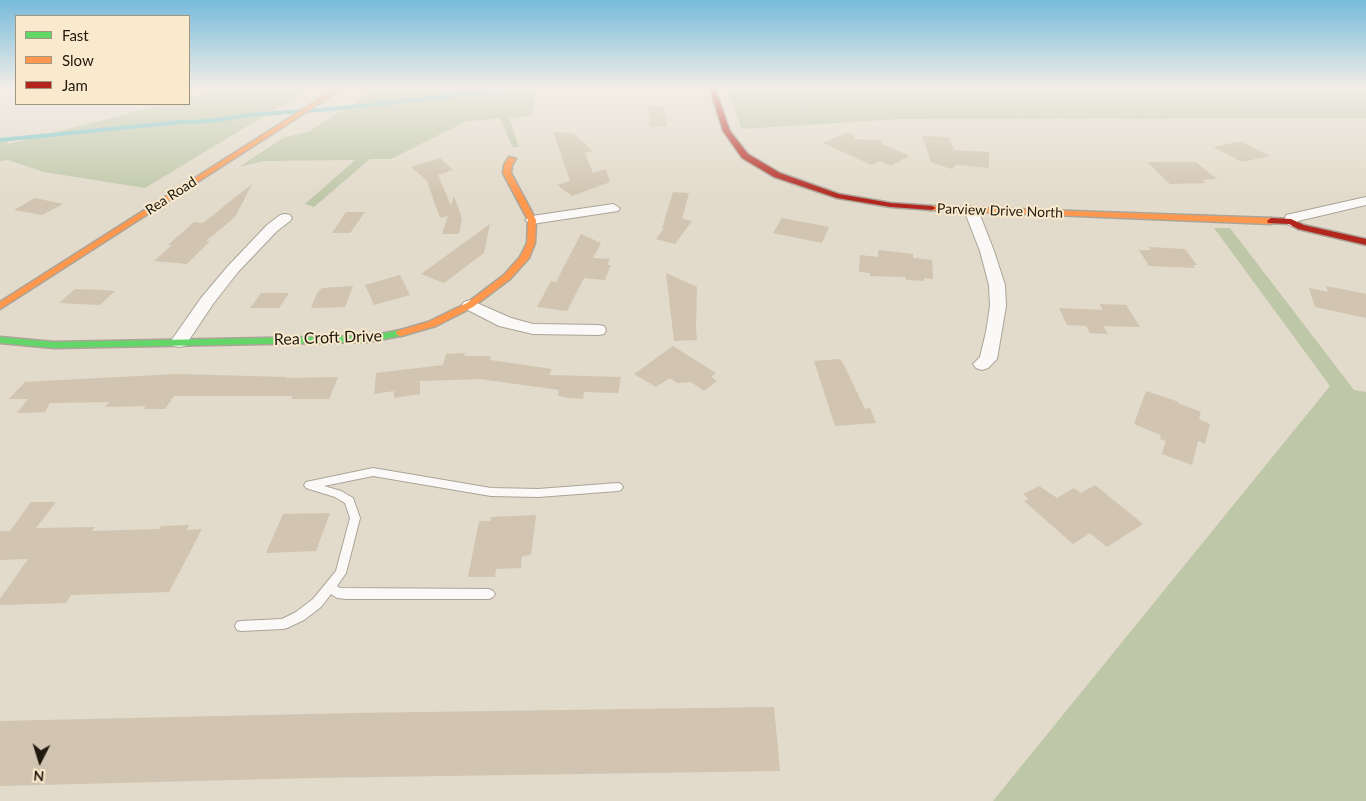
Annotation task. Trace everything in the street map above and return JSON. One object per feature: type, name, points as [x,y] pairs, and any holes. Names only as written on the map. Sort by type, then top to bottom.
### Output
[{"type":"street","name":"Rea Road","points":[[0,306],[277,124]]},
{"type":"street","name":"Parview Drive North","points":[[724,124],[736,147],[751,161],[777,175],[838,196],[891,205],[971,210],[1292,223],[1366,242]]},
{"type":"street","name":"Rea Road","points":[[0,294],[264,133]]},
{"type":"street","points":[[512,159],[508,164],[507,173],[532,220],[613,208]]},
{"type":"street","name":"Parview Drive North","points":[[1292,223],[1291,218],[1366,201]]},
{"type":"street","points":[[971,210],[987,251],[997,285],[998,306],[994,332],[988,359],[982,364]]},
{"type":"street","points":[[179,342],[207,300],[233,269],[267,233],[286,218]]},
{"type":"street","name":"Rea Croft Drive","points":[[0,340],[54,344],[369,339],[395,335],[432,324],[470,305],[507,278],[524,258],[531,243],[534,229],[532,220]]},
{"type":"street","points":[[470,305],[506,322],[533,329],[598,330]]},
{"type":"lane","points":[[241,626],[283,624],[300,616],[317,603],[341,573],[355,518],[350,501],[338,494],[309,485],[373,472],[491,492],[538,493],[618,487]]},
{"type":"lane","points":[[331,587],[337,593],[346,594],[490,594]]},
{"type":"green space","points":[[86,124],[250,124],[145,188],[44,172],[8,160],[0,161],[0,139],[5,138],[9,144]]},
{"type":"green space","points":[[320,124],[460,124],[391,159],[370,159],[314,207],[305,204],[355,160],[263,161],[239,167],[283,138],[310,131]]},
{"type":"green space","points":[[503,124],[511,124],[519,147],[512,147]]},
{"type":"green space","points":[[740,124],[815,124],[742,129]]},
{"type":"green space","points":[[1214,228],[1230,228],[1354,390],[1366,392],[1366,801],[993,801],[1330,386]]},
{"type":"building","points":[[650,124],[667,124],[667,126],[650,127]]},
{"type":"building","points":[[553,131],[574,134],[593,151],[585,153],[593,173],[606,169],[610,182],[572,196],[557,185],[570,181]]},
{"type":"building","points":[[845,133],[854,134],[854,139],[882,140],[882,144],[910,156],[891,166],[880,161],[871,165],[823,143]]},
{"type":"building","points":[[922,136],[949,137],[954,150],[989,152],[989,168],[957,165],[951,169],[931,162]]},
{"type":"building","points":[[1241,141],[1270,156],[1242,162],[1213,147]]},
{"type":"building","points":[[440,158],[453,170],[438,175],[451,206],[454,196],[462,219],[459,234],[442,234],[448,216],[440,218],[427,181],[411,167]]},
{"type":"building","points":[[1147,162],[1196,162],[1217,179],[1202,180],[1206,183],[1170,184]]},
{"type":"building","points":[[252,184],[235,217],[206,241],[210,241],[187,264],[154,261],[172,245],[168,245],[194,222],[203,223]]},
{"type":"building","points":[[673,192],[689,193],[682,219],[692,221],[675,244],[656,239],[664,228],[662,228]]},
{"type":"building","points":[[35,198],[63,204],[42,215],[14,210]]},
{"type":"building","points":[[346,212],[365,212],[350,233],[332,233]]},
{"type":"building","points":[[782,218],[829,227],[822,243],[773,233]]},
{"type":"building","points":[[490,224],[484,253],[444,283],[421,274]]},
{"type":"building","points":[[581,234],[601,243],[593,258],[610,259],[607,265],[611,265],[605,280],[584,278],[567,311],[537,307],[551,281],[556,282]]},
{"type":"building","points":[[1149,247],[1185,249],[1197,265],[1193,265],[1195,268],[1149,266],[1139,250],[1151,250]]},
{"type":"building","points":[[878,250],[913,254],[913,258],[932,260],[933,279],[924,278],[924,281],[906,280],[906,277],[870,276],[870,273],[859,272],[860,255],[878,257]]},
{"type":"building","points":[[666,273],[697,287],[697,340],[674,341]]},
{"type":"building","points":[[400,275],[410,295],[374,305],[365,285]]},
{"type":"building","points":[[353,286],[345,307],[311,308],[317,293],[322,288]]},
{"type":"building","points":[[1326,286],[1366,294],[1366,318],[1315,307],[1309,288],[1328,292]]},
{"type":"building","points":[[75,289],[115,291],[100,305],[59,303]]},
{"type":"building","points":[[261,293],[289,293],[279,308],[250,308]]},
{"type":"building","points":[[1100,304],[1126,305],[1140,327],[1103,326],[1108,334],[1090,333],[1086,326],[1067,325],[1059,308],[1103,310]]},
{"type":"building","points":[[673,346],[716,373],[711,377],[717,381],[704,391],[691,382],[677,383],[670,378],[656,387],[634,374]]},
{"type":"building","points":[[465,353],[464,356],[491,356],[490,360],[552,369],[549,375],[621,377],[618,393],[584,392],[583,399],[569,398],[558,396],[559,390],[480,379],[420,381],[420,394],[394,398],[394,391],[374,394],[376,373],[443,365],[446,354]]},
{"type":"building","points":[[839,359],[843,363],[865,409],[870,408],[876,423],[835,426],[814,361]]},
{"type":"building","points":[[175,374],[286,378],[338,377],[329,399],[291,399],[293,396],[174,396],[165,409],[143,409],[146,406],[105,407],[109,402],[50,403],[45,412],[17,413],[28,399],[9,399],[25,382]]},
{"type":"building","points":[[1146,391],[1201,412],[1199,419],[1210,424],[1205,444],[1198,441],[1192,465],[1162,454],[1166,441],[1160,439],[1161,435],[1134,424]]},
{"type":"building","points":[[1095,485],[1143,524],[1107,547],[1090,533],[1073,544],[1024,501],[1029,499],[1023,494],[1039,486],[1057,498],[1074,488],[1081,493]]},
{"type":"building","points":[[31,502],[56,502],[36,528],[95,527],[92,531],[159,529],[161,526],[189,525],[187,530],[202,529],[169,592],[71,595],[66,603],[0,605],[0,599],[28,559],[0,560],[0,531],[10,531]]},
{"type":"building","points":[[330,513],[316,551],[266,553],[283,514]]},
{"type":"building","points":[[536,515],[531,555],[522,556],[521,568],[496,569],[495,577],[468,577],[479,521],[490,521],[491,517]]},
{"type":"building","points":[[774,707],[780,771],[311,778],[0,786],[0,721],[354,713]]},
{"type":"waterway","points":[[0,140],[157,124]]},
{"type":"traffic: fast","points":[[0,340],[54,345],[369,339],[401,333]]},
{"type":"traffic: slow","points":[[0,306],[284,124]]},
{"type":"traffic: slow","points":[[401,333],[432,324],[470,305],[507,277],[524,258],[531,243],[532,220],[507,173],[508,165],[512,159]]},
{"type":"traffic: slow","points":[[932,208],[1271,221]]},
{"type":"traffic: jam","points":[[725,124],[727,131],[745,156],[777,175],[837,196],[891,205],[932,208]]},
{"type":"traffic: jam","points":[[1271,221],[1291,222],[1301,227],[1366,242]]}]
